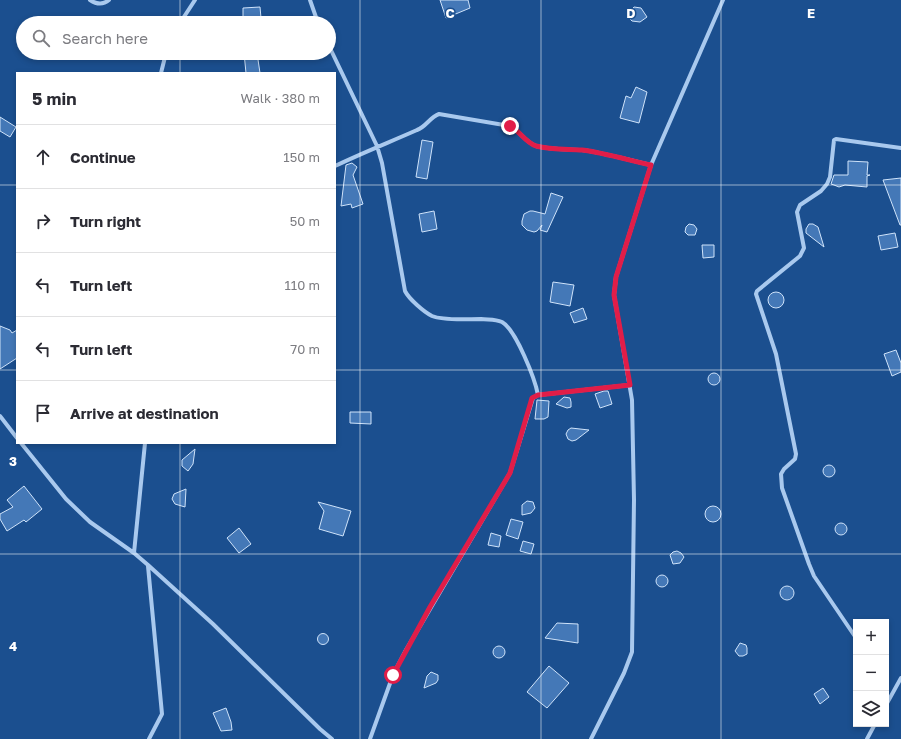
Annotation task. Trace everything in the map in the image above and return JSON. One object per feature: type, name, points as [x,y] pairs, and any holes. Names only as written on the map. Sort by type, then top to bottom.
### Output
[{"type":"street","points":[[90,0],[98,4],[109,0]]},
{"type":"street","points":[[185,16],[195,0]]},
{"type":"street","points":[[310,0],[316,16]]},
{"type":"street","points":[[591,739],[624,673],[632,652],[634,500],[632,400],[614,295],[616,277],[651,165],[723,0]]},
{"type":"street","points":[[161,72],[164,60]]},
{"type":"street","points":[[336,60],[377,146],[382,163],[405,292],[409,298],[432,316],[444,318],[495,320],[503,323],[511,331],[531,370],[538,395]]},
{"type":"street","points":[[336,166],[377,146],[419,130],[439,114],[510,126],[516,129],[524,139],[536,146],[553,149],[582,150],[651,165]]},
{"type":"street","points":[[853,633],[812,570],[782,488],[781,474],[784,469],[795,459],[796,454],[776,354],[756,294],[757,291],[803,252],[804,248],[797,212],[798,208],[827,184],[830,177],[834,140],[836,139],[901,148]]},
{"type":"street","points":[[370,739],[393,675],[406,650],[510,473],[532,398],[538,395],[630,385]]},
{"type":"street","points":[[0,416],[16,437]]},
{"type":"street","points":[[22,444],[66,499],[90,522],[134,553],[148,565],[213,624],[332,739]]},
{"type":"street","points":[[134,553],[145,444]]},
{"type":"street","points":[[148,565],[162,714],[149,739]]},
{"type":"street","points":[[889,699],[901,678]]},
{"type":"street","points":[[867,739],[873,727]]},
{"type":"building","points":[[440,0],[468,0],[470,8],[446,18]]},
{"type":"building","points":[[260,7],[261,16],[243,16],[243,8]]},
{"type":"building","points":[[634,7],[641,8],[647,17],[640,22],[632,21],[629,13]]},
{"type":"building","points":[[245,60],[258,60],[260,72],[246,72]]},
{"type":"building","points":[[636,87],[647,92],[639,123],[620,118],[626,96],[631,98]]},
{"type":"building","points":[[0,117],[16,127],[10,137],[0,131]]},
{"type":"building","points":[[422,140],[433,142],[427,179],[416,177]]},
{"type":"building","points":[[848,161],[868,162],[867,175],[870,175],[867,176],[867,187],[845,185],[839,187],[831,184],[834,175],[848,175]]},
{"type":"building","points":[[352,163],[357,167],[353,175],[363,204],[352,208],[351,204],[341,206],[346,165]]},
{"type":"building","points":[[901,178],[901,225],[900,225],[883,180]]},
{"type":"building","points":[[551,193],[563,197],[547,232],[540,230],[542,225],[537,231],[534,232],[527,230],[522,225],[524,214],[533,211],[545,214]]},
{"type":"building","points":[[434,211],[437,229],[422,232],[419,214]]},
{"type":"building","points":[[689,224],[694,225],[697,229],[695,235],[688,235],[685,232],[686,227]]},
{"type":"building","points":[[809,224],[813,224],[818,227],[824,247],[806,233],[806,229]]},
{"type":"building","points":[[895,233],[898,247],[881,250],[878,236]]},
{"type":"building","points":[[702,245],[714,245],[714,257],[703,258]]},
{"type":"building","points":[[553,282],[574,285],[570,306],[550,302]]},
{"type":"building","points":[[776,292],[782,294],[784,300],[782,306],[776,308],[770,306],[768,300],[770,294]]},
{"type":"building","points":[[583,308],[587,319],[574,323],[570,313]]},
{"type":"building","points":[[0,326],[10,330],[12,333],[16,331],[16,359],[0,369]]},
{"type":"building","points":[[896,350],[901,363],[901,372],[892,376],[884,354]]},
{"type":"building","points":[[714,373],[718,375],[720,379],[718,383],[714,385],[710,383],[708,379],[710,375]]},
{"type":"building","points":[[608,391],[612,404],[600,408],[595,394]]},
{"type":"building","points":[[564,397],[570,398],[571,407],[567,408],[556,404]]},
{"type":"building","points":[[537,400],[549,401],[548,417],[544,419],[535,419]]},
{"type":"building","points":[[350,412],[371,412],[371,424],[350,423]]},
{"type":"building","points":[[571,428],[589,430],[576,440],[572,441],[568,439],[566,434]]},
{"type":"building","points":[[195,449],[193,464],[188,471],[182,466],[182,460]]},
{"type":"building","points":[[827,465],[831,465],[835,471],[831,477],[827,477],[823,473],[823,469]]},
{"type":"building","points":[[24,486],[42,509],[26,522],[24,520],[7,531],[0,519],[0,514],[13,507],[7,500]]},
{"type":"building","points":[[186,489],[185,507],[175,504],[172,499],[174,494]]},
{"type":"building","points":[[527,501],[533,502],[535,508],[531,513],[522,515],[522,505]]},
{"type":"building","points":[[318,502],[351,511],[343,536],[319,529],[324,511]]},
{"type":"building","points":[[713,506],[720,511],[721,514],[716,521],[713,522],[706,517],[705,514],[710,507]]},
{"type":"building","points":[[511,519],[523,522],[518,539],[506,535]]},
{"type":"building","points":[[841,523],[845,525],[847,529],[845,533],[841,535],[837,533],[835,529],[837,525]]},
{"type":"building","points":[[239,528],[251,544],[239,553],[227,538]]},
{"type":"building","points":[[491,533],[501,536],[499,547],[488,545]]},
{"type":"building","points":[[523,541],[534,544],[531,554],[520,551]]},
{"type":"building","points":[[677,551],[684,557],[680,563],[673,564],[670,555]]},
{"type":"building","points":[[660,575],[664,575],[668,581],[664,587],[660,587],[656,583],[656,579]]},
{"type":"building","points":[[784,586],[790,586],[794,590],[794,596],[790,600],[784,600],[780,596],[780,590]]},
{"type":"building","points":[[557,623],[578,624],[578,643],[545,638]]},
{"type":"building","points":[[323,633],[327,635],[329,639],[327,643],[323,645],[319,643],[317,639],[319,635]]},
{"type":"building","points":[[740,643],[746,645],[747,648],[747,654],[743,656],[739,656],[735,651]]},
{"type":"building","points":[[497,646],[501,646],[505,652],[501,658],[497,658],[493,654],[493,650]]},
{"type":"building","points":[[549,666],[569,683],[547,708],[527,692]]},
{"type":"building","points":[[431,672],[438,675],[438,680],[436,683],[424,688],[427,676]]},
{"type":"building","points":[[823,688],[829,697],[820,704],[814,694]]},
{"type":"building","points":[[226,708],[232,730],[221,731],[213,713]]},
{"type":"route","points":[[393,675],[430,607],[510,473],[532,398],[538,395],[562,394],[630,385],[614,295],[616,277],[651,165],[582,150],[553,149],[536,146],[524,139],[516,129],[510,126]]}]
